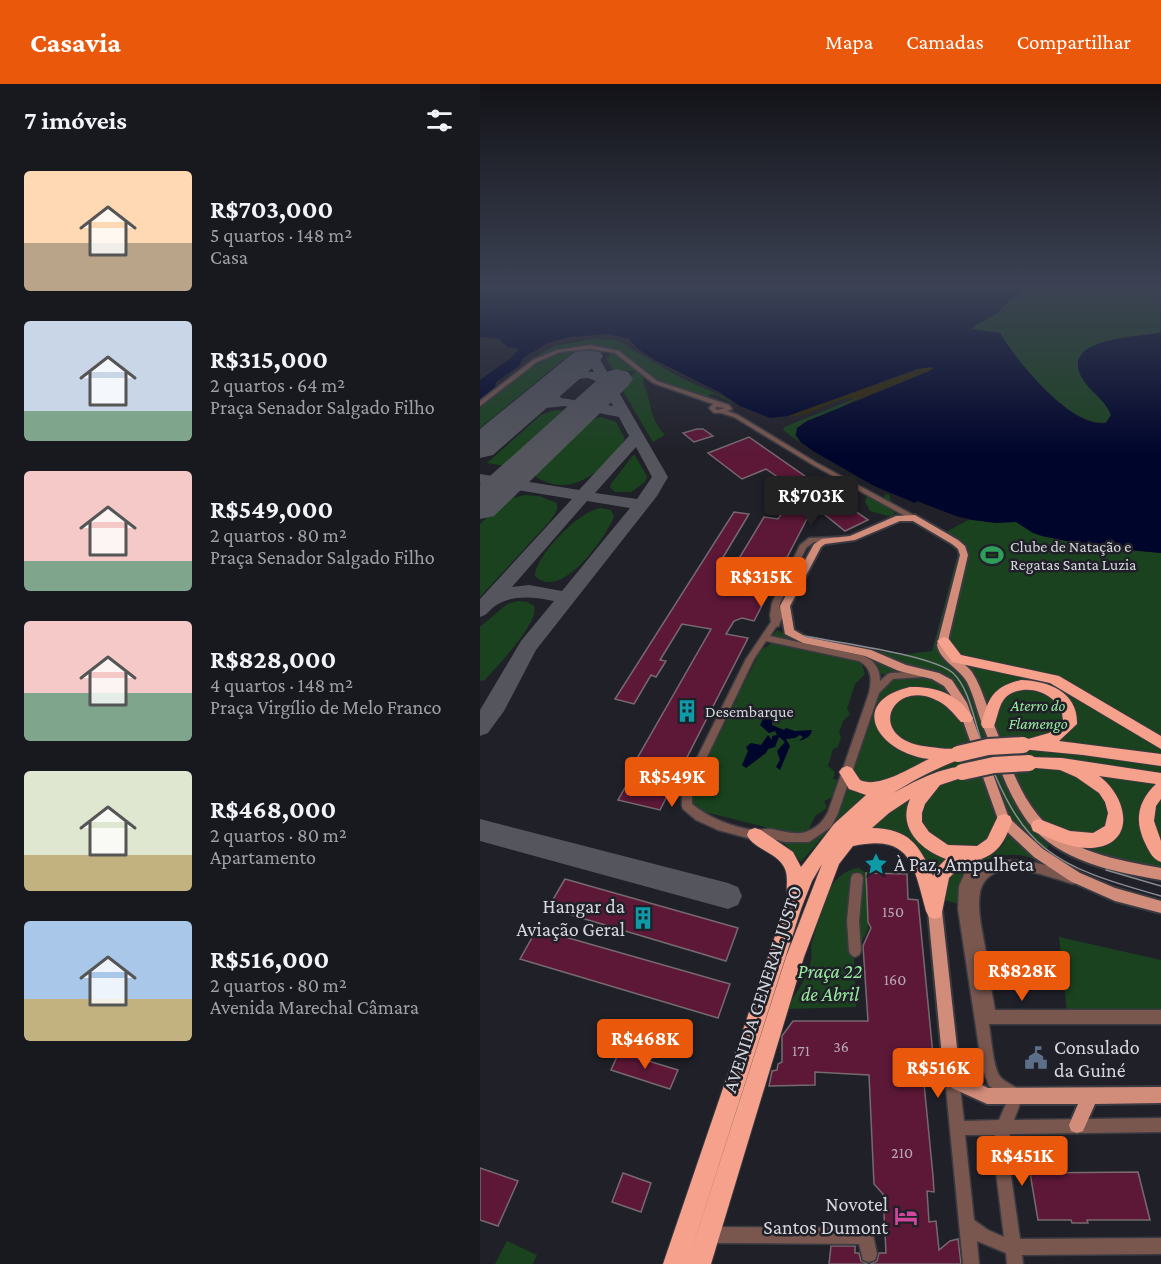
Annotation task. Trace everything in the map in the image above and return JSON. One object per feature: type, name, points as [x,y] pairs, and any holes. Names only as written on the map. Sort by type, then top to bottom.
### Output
[{"type":"highway","points":[[943,641],[957,659],[1054,679],[1161,743]]},
{"type":"highway","points":[[988,724],[997,700],[1007,689],[1027,685],[1050,691],[1070,710],[1070,724],[1054,737],[1025,745]]},
{"type":"highway","points":[[966,718],[945,698],[920,691],[897,695],[888,702],[882,721],[885,731],[904,748],[922,753],[958,754],[988,747],[1025,745],[1083,749],[1161,760]]},
{"type":"highway","name":"AVENIDA GENERAL JUSTO","points":[[675,1264],[792,909],[809,868],[836,833],[863,806],[900,781],[958,754]]},
{"type":"highway","points":[[1039,826],[1062,836],[1084,841],[1102,837],[1115,824],[1117,813],[1109,795],[1091,779],[1062,764]]},
{"type":"highway","name":"AVENIDA GENERAL JUSTO","points":[[699,1264],[795,957],[824,877],[832,860],[848,840],[871,817],[900,797],[939,778],[994,765],[1062,764],[1161,779]]},
{"type":"highway","points":[[847,772],[854,785],[865,789],[900,781]]},
{"type":"highway","points":[[939,778],[916,804],[914,814],[918,831],[940,850],[955,854],[979,854]]},
{"type":"highway","points":[[1161,789],[1148,805],[1145,820],[1149,837],[1161,855]]},
{"type":"highway","points":[[935,910],[939,883],[943,874],[955,864],[979,854],[995,843],[1004,821]]},
{"type":"highway","points":[[755,835],[781,849],[793,864],[796,885],[792,909]]},
{"type":"highway","points":[[848,840],[865,835],[885,835],[894,837],[911,848],[921,863],[935,910]]},
{"type":"main road","points":[[1161,874],[1132,869],[1080,854],[1059,842],[1039,826],[1028,810],[988,724],[970,676],[961,665],[945,653],[943,641],[964,555],[962,548],[915,518],[900,514],[844,540],[822,542],[817,546],[786,606],[788,630],[797,638],[860,651],[907,669],[940,678],[950,686],[962,703],[1004,821],[1042,857],[1078,880],[1161,908]]},
{"type":"main road","points":[[935,910],[951,1067],[958,1082],[987,1096],[1161,1095]]},
{"type":"main road","points":[[1077,1125],[1090,1095]]},
{"type":"street","points":[[480,404],[535,361],[559,351],[590,347],[606,349],[621,354],[655,382],[721,405],[736,417],[900,514]]},
{"type":"street","points":[[707,401],[716,412],[726,410]]},
{"type":"street","points":[[712,408],[721,405]]},
{"type":"street","points":[[776,624],[774,615],[776,603],[806,543],[815,539],[844,540]]},
{"type":"street","points":[[786,606],[776,624],[761,642],[687,788],[687,806],[700,818],[755,835],[768,833],[802,838],[814,833],[830,820],[874,693],[880,683],[891,676],[930,674]]},
{"type":"street","points":[[761,642],[779,641],[864,659],[876,672],[874,693]]},
{"type":"street","points":[[979,854],[968,874],[963,903],[985,1017]]},
{"type":"street","points":[[1015,1264],[1000,1148],[1004,1126],[1016,1096],[994,1081],[973,911],[974,895],[981,877],[1000,866],[1016,863],[1078,880]]},
{"type":"street","points":[[855,951],[853,921],[857,878]]},
{"type":"street","points":[[985,1017],[1161,1017]]},
{"type":"street","points":[[951,1067],[971,1264]]},
{"type":"street","points":[[957,1128],[1161,1125]]},
{"type":"street","points":[[966,1223],[981,1236],[995,1243],[1013,1247],[1161,1246]]},
{"type":"street","points":[[708,1235],[866,1236],[866,1253]]},
{"type":"green space","points":[[571,343],[622,343],[683,379],[722,396],[736,405],[715,394],[707,395],[726,403],[654,380],[628,356],[611,348],[591,346],[554,352],[529,360],[554,346]]},
{"type":"green space","points":[[1006,343],[1101,343],[1083,353],[1079,362],[1084,380],[1105,404],[1111,415],[1106,422],[1092,421],[1077,415],[1061,404],[1031,375]]},
{"type":"green space","points":[[577,349],[480,428],[480,408],[502,390],[537,364]]},
{"type":"green space","points":[[613,352],[627,361],[644,378],[654,417],[665,435],[653,442],[620,386],[635,372],[617,369],[614,371],[606,359]]},
{"type":"green space","points":[[852,398],[858,398],[837,410],[807,421],[797,428],[796,435],[794,434],[799,442],[783,430],[784,427],[854,399]]},
{"type":"green space","points":[[556,410],[568,411],[507,466],[487,463],[541,415]]},
{"type":"green space","points":[[601,417],[616,422],[625,439],[608,461],[587,478],[575,483],[563,485],[550,483],[536,477],[535,472],[538,467],[586,422]]},
{"type":"green space","points":[[634,454],[647,476],[645,482],[631,492],[615,492],[610,488],[611,484]]},
{"type":"green space","points":[[885,494],[890,495],[890,499],[896,505],[892,509],[895,512],[892,517],[870,511],[865,501],[867,497],[864,495],[884,499]]},
{"type":"green space","points":[[525,495],[539,496],[557,503],[557,510],[550,521],[480,597],[480,524],[505,500]]},
{"type":"green space","points":[[601,508],[611,510],[614,517],[602,539],[581,564],[557,581],[545,582],[535,576],[543,557],[560,535],[582,517]]},
{"type":"green space","name":"Aterro do Flamengo","points":[[970,519],[996,523],[1014,521],[1042,536],[1097,547],[1161,553],[1161,870],[1133,866],[1046,838],[1040,838],[1049,846],[1046,850],[1033,838],[1014,837],[1033,859],[1019,855],[1000,856],[980,863],[983,869],[976,873],[979,862],[996,852],[1006,841],[962,868],[938,874],[926,872],[915,866],[891,844],[870,837],[837,820],[801,862],[782,841],[829,827],[836,819],[835,800],[831,798],[824,801],[827,808],[815,816],[809,829],[799,834],[701,811],[690,802],[691,791],[722,724],[737,699],[735,697],[761,650],[772,643],[861,661],[865,674],[855,684],[847,709],[850,714],[843,721],[838,747],[833,749],[828,766],[835,772],[833,779],[847,780],[884,674],[881,674],[872,660],[860,654],[889,660],[802,636],[901,655],[932,651],[958,553],[946,532]]},
{"type":"green space","points":[[518,601],[534,606],[531,622],[507,655],[485,680],[480,681],[480,627],[507,604]]},
{"type":"green space","points":[[777,630],[797,641],[859,654],[772,637]]},
{"type":"green space","points":[[970,866],[960,904],[944,900],[951,878]]},
{"type":"green space","name":"Praça 22 de Abril","points":[[859,868],[866,873],[868,929],[854,957],[856,1007],[787,1009],[808,972],[812,956],[811,947],[825,898],[838,878],[847,871]]},
{"type":"green space","points":[[1059,937],[1161,960],[1161,1012],[1067,1013]]},
{"type":"green space","points":[[507,1241],[537,1255],[533,1264],[495,1264]]},
{"type":"sand","points":[[926,367],[933,369],[843,406],[858,398],[840,400],[806,414],[788,416]]},
{"type":"water","points":[[504,343],[548,343],[523,358],[519,366],[496,382],[495,387],[480,399],[480,380],[512,357],[519,349],[508,347]]},
{"type":"water","points":[[633,343],[1007,343],[1031,375],[1061,404],[1092,422],[1106,423],[1111,415],[1108,409],[1080,374],[1078,361],[1084,352],[1102,343],[1161,343],[1161,553],[1097,547],[1042,536],[1016,522],[996,523],[972,520],[917,501],[915,503],[874,486],[813,451],[796,435],[797,428],[807,421],[925,373],[933,369],[932,367],[917,369],[788,416],[770,418],[740,406],[721,393],[653,359]]},
{"type":"water","points":[[764,717],[772,720],[772,725],[784,730],[786,728],[795,731],[812,730],[809,736],[799,741],[803,737],[800,735],[786,739],[790,746],[780,770],[776,767],[780,760],[777,751],[785,742],[779,737],[775,747],[768,749],[746,768],[742,765],[748,751],[746,747],[751,743],[761,745],[768,735],[772,740],[772,736],[777,735],[775,731],[769,733],[760,725]]},
{"type":"building","points":[[703,429],[713,436],[694,442],[683,433]]},
{"type":"building","points":[[749,437],[868,520],[845,531],[820,511],[808,517],[754,621],[742,618],[734,621],[726,634],[748,638],[660,810],[618,800],[631,777],[627,776],[711,629],[682,624],[660,660],[666,661],[656,677],[651,675],[634,704],[615,699],[734,512],[749,514],[722,559],[737,562],[764,517],[778,519],[784,510],[779,507],[805,496],[766,469],[742,479],[708,453]]},
{"type":"building","points":[[866,873],[907,874],[908,899],[918,900],[933,1055],[923,1073],[934,1192],[927,1191],[929,1222],[936,1221],[939,1250],[950,1241],[958,1239],[961,1264],[870,1264],[877,1261],[879,1253],[886,1253],[883,1194],[874,1184],[869,1075],[815,1072],[815,1085],[769,1086],[772,1071],[777,1070],[778,1064],[782,1062],[782,1036],[793,1021],[868,1021],[863,946],[871,928],[868,922]]},
{"type":"building","name":"Hangar da Aviação Geral","points":[[565,879],[738,928],[726,961],[548,908]]},
{"type":"building","points":[[537,929],[730,984],[718,1018],[520,959]]},
{"type":"building","points":[[619,1052],[678,1070],[670,1089],[611,1070]]},
{"type":"building","points":[[480,1168],[518,1181],[498,1226],[480,1220]]},
{"type":"building","points":[[1138,1172],[1150,1220],[1087,1220],[1088,1223],[1072,1223],[1071,1220],[1038,1220],[1030,1173]]},
{"type":"building","points":[[623,1173],[651,1183],[641,1212],[612,1202]]},
{"type":"building","points":[[831,1246],[855,1246],[855,1253],[859,1253],[861,1261],[868,1264],[829,1264]]},
{"type":"taxiway","points":[[585,359],[593,358],[606,381]]},
{"type":"taxiway","points":[[557,382],[582,374],[595,375],[606,381]]},
{"type":"taxiway","points":[[606,381],[624,414]]},
{"type":"taxiway","points":[[551,388],[551,395],[557,401],[564,402]]},
{"type":"taxiway","points":[[522,412],[544,404],[564,402]]},
{"type":"taxiway","points":[[564,402],[624,414]]},
{"type":"taxiway","points":[[624,414],[637,436]]},
{"type":"taxiway","points":[[567,598],[651,493],[660,477],[637,436]]},
{"type":"taxiway","points":[[583,496],[637,436]]},
{"type":"taxiway","points":[[480,479],[583,496]]},
{"type":"taxiway","points":[[480,611],[583,496]]},
{"type":"taxiway","points":[[583,496],[641,505]]},
{"type":"taxiway","points":[[492,600],[520,592],[538,592],[567,598]]},
{"type":"taxiway","points":[[480,727],[496,705],[528,646],[567,598]]},
{"type":"taxiway","points":[[480,830],[728,896]]},
{"type":"runway","points":[[480,447],[588,356]]},
{"type":"runway","points":[[480,507],[617,379]]},
{"type":"tram line","points":[[804,636],[926,660],[953,673],[959,679],[967,696],[996,777],[1011,807],[1027,830],[1045,848],[1066,862],[1092,874],[1161,896]]},
{"type":"tram line","points":[[1106,870],[1161,886]]},
{"type":"place","name":"Clube de Natação e Regatas Santa Luzia","points":[[992,555]]},
{"type":"place","name":"Desembarque","points":[[687,711]]},
{"type":"place","name":"À Paz, Ampulheta","points":[[876,864]]},
{"type":"place","name":"Hangar da Aviação Geral","points":[[643,918]]},
{"type":"place","name":"Consulado da Guiné","points":[[1036,1058]]},
{"type":"place","name":"Novotel Santos Dumont","points":[[906,1216]]}]
